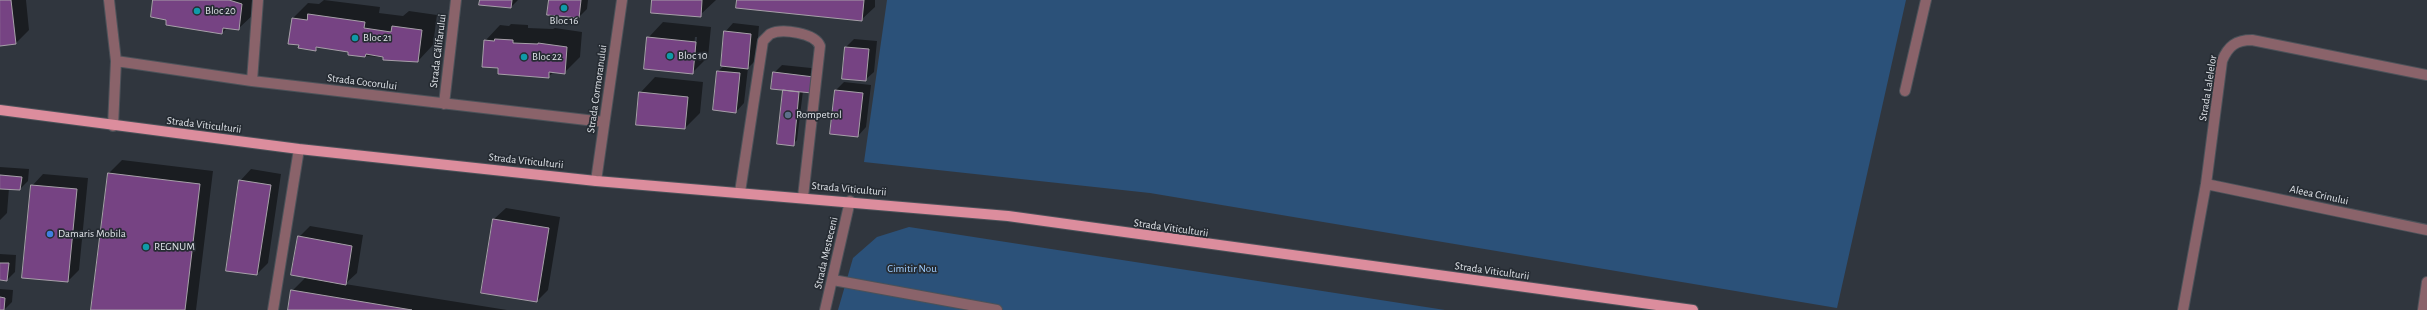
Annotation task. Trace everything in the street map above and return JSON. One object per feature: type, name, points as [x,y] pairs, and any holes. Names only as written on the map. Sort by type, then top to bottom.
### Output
[{"type":"main road","name":"Strada Viticulturii","points":[[0,110],[113,126],[299,149],[596,180],[1008,216],[1690,310]]},
{"type":"street","points":[[109,0],[116,61],[113,126]]},
{"type":"street","points":[[252,81],[258,0]]},
{"type":"street","name":"Strada Călifarului","points":[[444,104],[456,0]]},
{"type":"street","name":"Strada Cormoranului","points":[[596,180],[622,0]]},
{"type":"street","points":[[1905,90],[1926,0]]},
{"type":"street","points":[[740,192],[763,41],[770,34],[789,32],[808,36],[818,42],[820,46],[803,197]]},
{"type":"street","name":"Strada Lalelelor","points":[[2183,310],[2206,184],[2222,61],[2226,51],[2233,43],[2241,40],[2252,40],[2427,75]]},
{"type":"street","name":"Strada Cocorului","points":[[116,61],[252,81],[604,122]]},
{"type":"street","points":[[273,310],[299,149]]},
{"type":"street","name":"Aleea Crinului","points":[[2206,184],[2427,230]]},
{"type":"street","name":"Strada Mesteceni","points":[[825,310],[850,201]]},
{"type":"street","points":[[833,280],[997,310]]},
{"type":"street","points":[[2423,310],[2427,282]]},
{"type":"green space","points":[[887,0],[1906,0],[1837,308],[1150,193],[864,162]]},
{"type":"green space","name":"Cimitir Nou","points":[[909,227],[1445,310],[838,310],[853,258],[877,237]]},
{"type":"building","points":[[0,0],[11,0],[16,44],[0,46]]},
{"type":"building","name":"Bloc 20","points":[[153,0],[229,0],[242,4],[239,30],[223,28],[222,34],[166,25],[166,20],[151,17]]},
{"type":"building","points":[[480,0],[512,0],[511,8],[479,5]]},
{"type":"building","name":"Bloc 16","points":[[549,0],[581,0],[579,18],[547,15]]},
{"type":"building","points":[[652,0],[702,0],[701,17],[651,13]]},
{"type":"building","points":[[737,0],[864,0],[862,21],[736,8]]},
{"type":"building","name":"Bloc 21","points":[[308,14],[365,22],[364,28],[391,32],[392,26],[422,30],[418,62],[383,60],[383,57],[366,54],[365,57],[348,55],[348,52],[316,47],[316,51],[298,48],[299,45],[288,44],[292,18],[307,20]]},
{"type":"building","points":[[724,31],[751,34],[748,69],[721,66]]},
{"type":"building","name":"Bloc 10","points":[[647,37],[696,42],[693,74],[644,69]]},
{"type":"building","name":"Bloc 22","points":[[495,39],[513,40],[513,43],[538,43],[567,47],[565,74],[549,72],[549,78],[498,74],[498,68],[482,67],[484,40],[494,41]]},
{"type":"building","points":[[845,47],[869,49],[866,81],[842,79]]},
{"type":"building","points":[[717,71],[740,73],[736,113],[713,110]]},
{"type":"building","points":[[773,72],[814,77],[812,93],[771,89]]},
{"type":"building","points":[[783,90],[799,92],[794,146],[777,144]]},
{"type":"building","points":[[835,90],[863,93],[858,137],[830,134]]},
{"type":"building","points":[[639,92],[688,97],[685,129],[636,125]]},
{"type":"building","name":"REGNUM","points":[[108,173],[200,184],[185,310],[91,310]]},
{"type":"building","points":[[0,175],[22,177],[20,190],[0,189]]},
{"type":"building","points":[[239,180],[271,185],[257,275],[226,271]]},
{"type":"building","name":"Damaris Mobila","points":[[31,185],[77,189],[68,282],[22,278]]},
{"type":"building","points":[[493,219],[549,228],[537,302],[481,293]]},
{"type":"building","points":[[298,236],[352,246],[346,285],[291,275]]},
{"type":"building","points":[[0,263],[9,263],[7,281],[0,280]]},
{"type":"building","points":[[291,290],[412,310],[288,310]]},
{"type":"building","points":[[0,297],[5,298],[4,310],[0,310]]},
{"type":"place","name":"Bloc 16","points":[[564,8]]},
{"type":"place","name":"Bloc 20","points":[[197,11]]},
{"type":"place","name":"Bloc 21","points":[[355,38]]},
{"type":"place","name":"Bloc 10","points":[[670,56]]},
{"type":"place","name":"Bloc 22","points":[[524,57]]},
{"type":"place","name":"Rompetrol","points":[[788,115]]},
{"type":"place","name":"Damaris Mobila","points":[[50,234]]},
{"type":"place","name":"REGNUM","points":[[146,247]]}]
